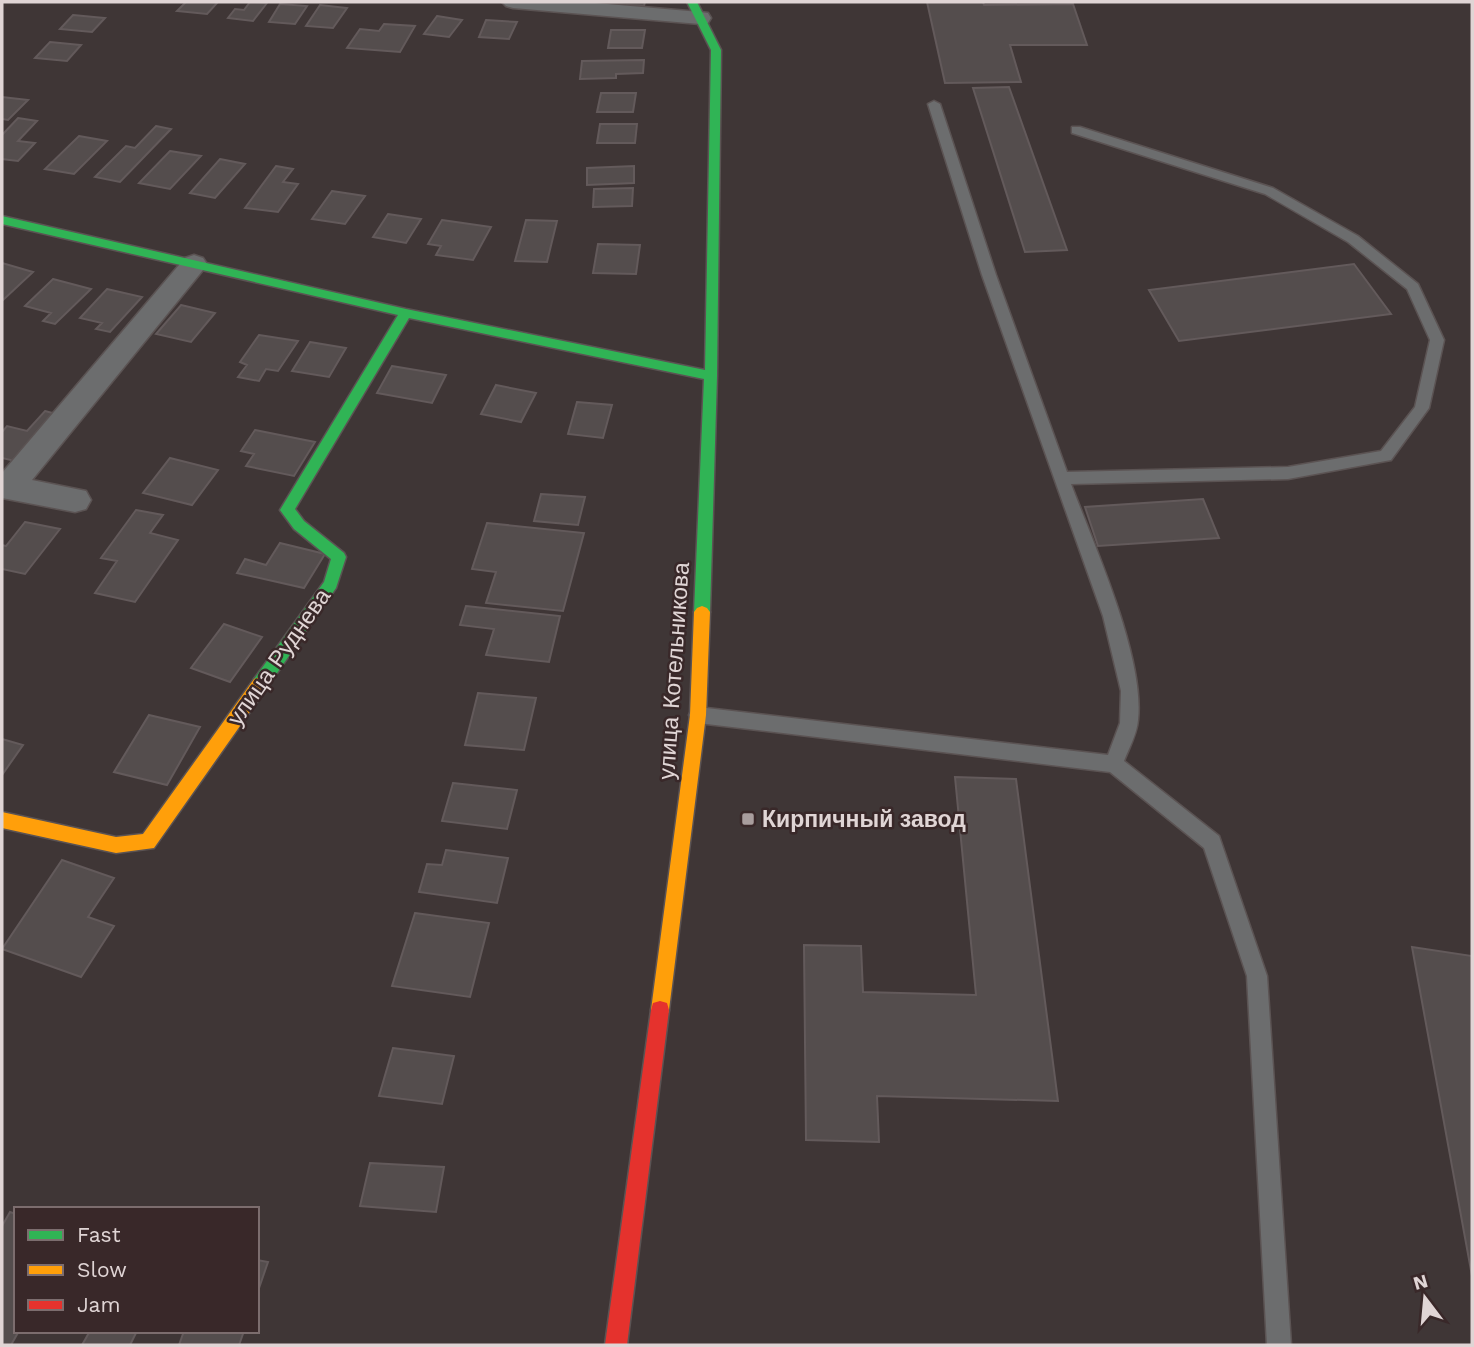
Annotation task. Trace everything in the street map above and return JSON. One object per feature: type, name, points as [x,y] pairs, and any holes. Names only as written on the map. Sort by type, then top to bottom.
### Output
[{"type":"street","points":[[513,2],[696,10]]},
{"type":"street","name":"улица Котельникова","points":[[616,1345],[698,715],[711,376],[716,50],[696,10]]},
{"type":"street","points":[[2,220],[406,313],[711,376]]},
{"type":"street","points":[[75,500],[5,486],[194,264]]},
{"type":"street","name":"улица Руднева","points":[[2,820],[116,845],[148,842],[331,584],[339,557],[299,525],[287,510],[406,313]]},
{"type":"lane","points":[[934,104],[989,275],[1111,616],[1130,691],[1129,723],[1114,764]]},
{"type":"lane","points":[[1060,478],[1288,473],[1387,456],[1422,408],[1437,340],[1413,287],[1353,239],[1269,191],[1076,130]]},
{"type":"lane","points":[[698,715],[1114,764],[1212,842],[1257,976],[1279,1345]]},
{"type":"building","points":[[186,2],[218,2],[207,14],[177,11]]},
{"type":"building","points":[[250,2],[267,3],[253,21],[228,18],[235,9],[244,10]]},
{"type":"building","points":[[610,2],[645,2],[644,6]]},
{"type":"building","points":[[927,2],[983,2],[984,5],[1073,4],[1087,45],[1010,45],[1021,82],[945,83]]},
{"type":"building","points":[[280,4],[307,6],[295,24],[269,22]]},
{"type":"building","points":[[320,5],[347,8],[333,28],[306,26]]},
{"type":"building","points":[[73,15],[105,18],[92,32],[60,29]]},
{"type":"building","points":[[437,16],[462,20],[449,37],[424,34]]},
{"type":"building","points":[[486,20],[517,22],[509,39],[479,37]]},
{"type":"building","points":[[384,24],[415,26],[400,52],[347,48],[360,29],[379,31]]},
{"type":"building","points":[[611,30],[645,30],[642,48],[608,48]]},
{"type":"building","points":[[50,42],[81,45],[67,61],[35,58]]},
{"type":"building","points":[[644,60],[643,73],[616,74],[616,78],[580,79],[582,61]]},
{"type":"building","points":[[1009,87],[1067,250],[1025,252],[973,88]]},
{"type":"building","points":[[601,93],[636,93],[633,112],[597,112]]},
{"type":"building","points":[[2,97],[28,100],[8,120],[2,119]]},
{"type":"building","points":[[18,118],[37,121],[18,141],[35,143],[18,161],[2,159],[2,135]]},
{"type":"building","points":[[600,124],[637,124],[635,143],[597,143]]},
{"type":"building","points":[[156,126],[171,129],[120,182],[95,177],[126,146],[135,148]]},
{"type":"building","points":[[79,136],[107,141],[74,174],[45,169]]},
{"type":"building","points":[[170,151],[201,156],[170,189],[139,183]]},
{"type":"building","points":[[220,159],[245,164],[215,198],[190,193]]},
{"type":"building","points":[[276,166],[293,169],[283,182],[298,184],[278,212],[245,208]]},
{"type":"building","points":[[634,166],[634,183],[587,185],[587,168]]},
{"type":"building","points":[[633,188],[632,206],[593,207],[594,189]]},
{"type":"building","points":[[332,191],[365,196],[345,224],[312,219]]},
{"type":"building","points":[[388,214],[421,219],[406,243],[373,237]]},
{"type":"building","points":[[442,220],[491,227],[473,260],[436,255],[441,246],[428,244]]},
{"type":"building","points":[[526,220],[557,221],[547,262],[515,261]]},
{"type":"building","points":[[598,244],[640,245],[636,274],[593,273]]},
{"type":"building","points":[[2,263],[33,272],[2,301]]},
{"type":"building","points":[[1354,264],[1391,314],[1179,341],[1149,290]]},
{"type":"building","points":[[53,279],[91,289],[55,324],[43,321],[51,313],[25,306]]},
{"type":"building","points":[[107,289],[142,297],[110,332],[96,329],[102,323],[80,318]]},
{"type":"building","points":[[181,305],[215,313],[191,342],[156,334]]},
{"type":"building","points":[[259,335],[298,341],[278,371],[266,369],[259,381],[238,377],[247,365],[240,362]]},
{"type":"building","points":[[310,342],[346,348],[329,377],[292,371]]},
{"type":"building","points":[[392,366],[446,375],[432,403],[377,393]]},
{"type":"building","points":[[496,385],[536,393],[521,422],[481,414]]},
{"type":"building","points":[[577,402],[612,405],[603,438],[568,434]]},
{"type":"building","points":[[45,411],[60,415],[19,462],[2,458],[2,432],[7,426],[27,431]]},
{"type":"building","points":[[255,430],[315,442],[294,476],[246,466],[254,454],[241,451]]},
{"type":"building","points":[[170,458],[218,470],[192,505],[143,493]]},
{"type":"building","points":[[541,494],[585,497],[578,525],[534,521]]},
{"type":"building","points":[[1203,499],[1219,538],[1098,546],[1085,507]]},
{"type":"building","points":[[136,510],[163,515],[150,533],[178,540],[135,602],[95,593],[117,561],[101,558]]},
{"type":"building","points":[[25,522],[60,529],[25,574],[2,569],[2,545],[6,546]]},
{"type":"building","points":[[487,523],[584,533],[563,611],[486,603],[496,572],[472,569]]},
{"type":"building","points":[[280,543],[325,554],[304,588],[237,573],[245,559],[266,565]]},
{"type":"building","points":[[466,606],[560,616],[549,662],[486,655],[494,629],[460,625]]},
{"type":"building","points":[[224,624],[262,637],[230,682],[191,668]]},
{"type":"building","points":[[478,693],[536,698],[524,750],[465,745]]},
{"type":"building","points":[[149,715],[200,727],[167,785],[114,772]]},
{"type":"building","points":[[2,739],[23,745],[2,775]]},
{"type":"building","points":[[955,777],[1016,779],[1058,1101],[877,1096],[879,1142],[806,1140],[804,945],[861,946],[863,992],[976,995]]},
{"type":"building","points":[[453,783],[517,790],[507,829],[442,821]]},
{"type":"building","points":[[446,850],[508,858],[497,903],[419,892],[427,864],[442,865]]},
{"type":"building","points":[[62,860],[114,878],[88,917],[114,926],[81,977],[2,949]]},
{"type":"building","points":[[415,913],[489,923],[470,997],[392,986]]},
{"type":"building","points":[[1412,947],[1472,956],[1472,1276]]},
{"type":"building","points":[[393,1048],[454,1056],[442,1104],[379,1096]]},
{"type":"building","points":[[370,1163],[444,1167],[436,1212],[360,1206]]},
{"type":"building","points":[[10,1212],[14,1213],[14,1333],[18,1333],[11,1345],[2,1345],[2,1226]]},
{"type":"building","points":[[259,1260],[268,1262],[259,1288]]},
{"type":"building","points":[[89,1333],[136,1333],[130,1345],[82,1345]]},
{"type":"building","points":[[183,1333],[243,1333],[239,1345],[179,1345]]},
{"type":"traffic: fast","points":[[692,2],[716,50],[711,376],[702,612]]},
{"type":"traffic: fast","points":[[2,220],[406,313],[711,376]]},
{"type":"traffic: fast","points":[[260,684],[331,584],[339,557],[299,525],[287,510],[406,313]]},
{"type":"traffic: slow","points":[[660,1010],[698,715],[702,612]]},
{"type":"traffic: slow","points":[[2,820],[116,845],[148,842],[260,684]]},
{"type":"traffic: jam","points":[[616,1345],[660,1010]]},
{"type":"place","name":"Кирпичный завод","points":[[748,819]]}]
